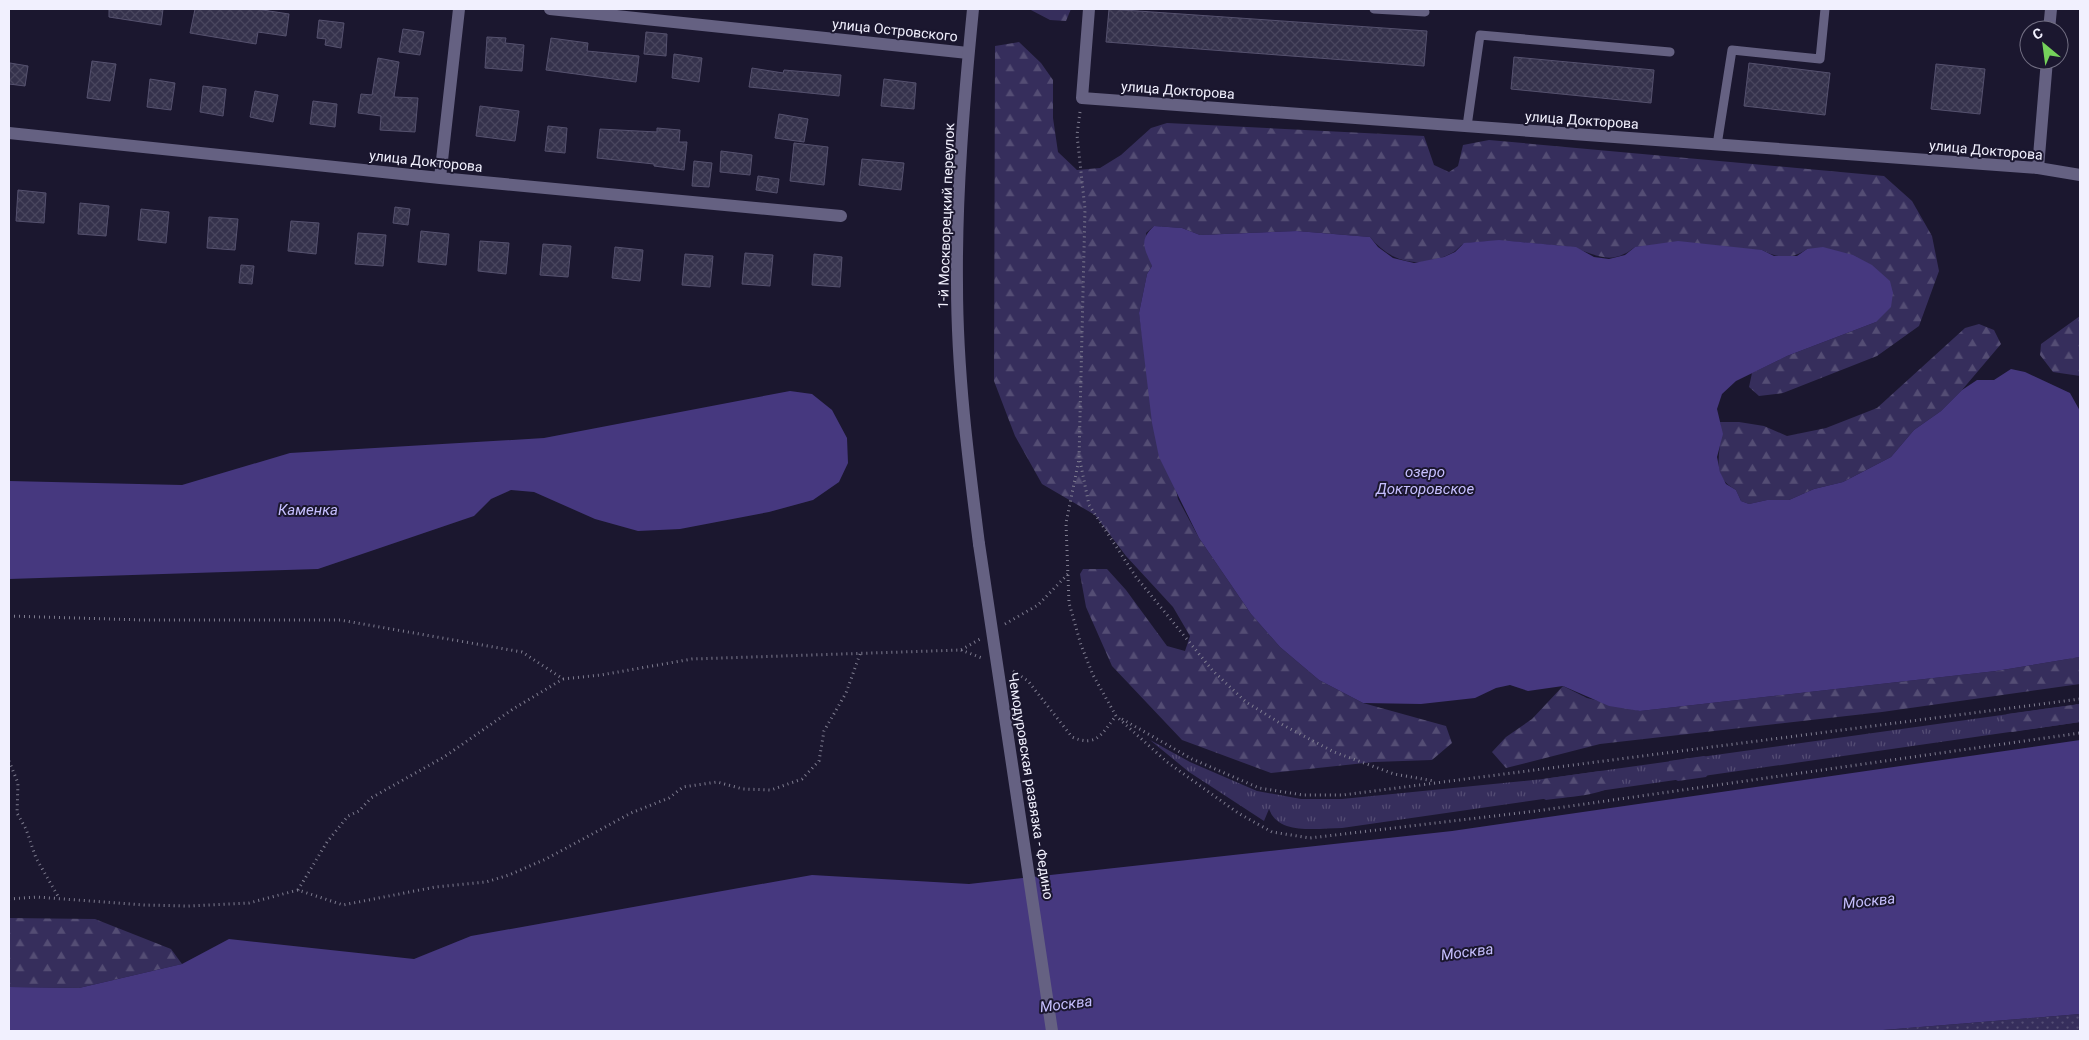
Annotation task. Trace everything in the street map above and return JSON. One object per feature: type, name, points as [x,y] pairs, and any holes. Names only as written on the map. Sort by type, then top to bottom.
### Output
[{"type":"street","points":[[440,178],[459,9]]},
{"type":"street","name":"улица Островского","points":[[550,9],[968,52]]},
{"type":"street","name":"1-й Москворецкий переулок","points":[[972,9],[968,52],[957,284],[963,404],[979,544]]},
{"type":"street","points":[[1082,98],[1089,9]]},
{"type":"street","points":[[2038,168],[2046,70]]},
{"type":"street","name":"улица Докторова","points":[[1082,98],[2038,168],[2080,175]]},
{"type":"street","name":"улица Докторова","points":[[9,133],[440,178],[841,216]]},
{"type":"street","name":"Чемодуровская развязка - Федино","points":[[979,544],[1052,1031]]},
{"type":"lane","points":[[1374,9],[1425,12]]},
{"type":"lane","points":[[1717,145],[1732,50],[1820,59],[1825,9]]},
{"type":"lane","points":[[1467,126],[1480,35],[1670,52]]},
{"type":"path","points":[[1082,98],[1077,135],[1085,209],[1079,459],[1066,523],[1070,603],[1081,645],[1105,700],[1116,716],[1167,762],[1238,813],[1272,832],[1310,838],[1527,812],[2080,733]]},
{"type":"path","points":[[1079,459],[1089,505],[1136,577],[1214,671],[1246,702],[1334,752],[1394,774],[1437,782]]},
{"type":"path","points":[[1004,625],[1038,604],[1068,573]]},
{"type":"path","points":[[9,616],[153,620],[340,620],[522,652],[562,679]]},
{"type":"path","points":[[961,650],[987,635]]},
{"type":"path","points":[[298,890],[327,842],[348,816],[359,811],[371,798],[444,757],[562,679],[601,675],[692,659],[961,650],[989,661]]},
{"type":"path","points":[[9,899],[59,898],[144,905],[188,906],[249,903],[298,890],[343,905],[434,887],[486,882],[509,875],[546,859],[631,813],[670,798],[683,787],[717,782],[743,789],[771,790],[802,779],[818,761],[824,731],[846,693],[860,654]]},
{"type":"path","points":[[1007,668],[1028,681],[1072,737],[1082,742],[1093,741],[1102,735],[1116,716]]},
{"type":"path","points":[[1116,716],[1192,759],[1259,788],[1303,795],[1344,795],[2080,699]]},
{"type":"path","points":[[9,761],[18,783],[17,813],[26,829],[36,858],[59,898]]},
{"type":"green space","points":[[1029,9],[1071,9],[1066,21],[1050,20]]},
{"type":"green space","points":[[1019,42],[1041,63],[1053,80],[1053,118],[1058,152],[1077,170],[1100,168],[1121,155],[1151,128],[1167,123],[1424,136],[1434,165],[1449,172],[1458,166],[1463,145],[1489,140],[1884,176],[1912,201],[1932,236],[1939,271],[1919,326],[1877,356],[1783,393],[1759,396],[1749,387],[1752,373],[1787,356],[1876,322],[1807,249],[1796,255],[1784,257],[1762,250],[1635,247],[1625,254],[1607,258],[1563,246],[1491,241],[1465,243],[1452,253],[1440,258],[1418,262],[1397,258],[1379,246],[1370,237],[1297,231],[1200,235],[1182,228],[1154,226],[1146,233],[1152,266],[1147,274],[1139,313],[1145,355],[1178,499],[1199,538],[1251,614],[1280,647],[1319,680],[1363,703],[1446,726],[1452,743],[1432,760],[1374,762],[1271,773],[1182,740],[1112,666],[1086,607],[1080,574],[1083,569],[1107,569],[1126,590],[1167,646],[1185,651],[1190,636],[1173,607],[1126,556],[1095,515],[1042,484],[1015,436],[994,381],[995,46]]},
{"type":"green space","points":[[2080,316],[2080,376],[2053,372],[2040,355],[2041,344]]},
{"type":"green space","points":[[1979,324],[1994,330],[2001,344],[1962,390],[1941,411],[1914,430],[1891,457],[1843,482],[1814,489],[1789,500],[1767,500],[1749,504],[1741,501],[1736,490],[1727,484],[1722,476],[1719,468],[1720,422],[1739,422],[1764,426],[1787,436],[1826,428],[1877,408],[1965,328]]},
{"type":"green space","points":[[2080,657],[2080,684],[1882,712],[1600,744],[1506,768],[1492,752],[1506,737],[1532,719],[1563,686],[1587,698],[1640,711],[1996,671]]},
{"type":"green space","points":[[2080,704],[2080,722],[1342,828],[1322,829],[1290,827],[1274,818],[1269,809],[1264,821],[1189,772],[1150,740],[1190,762],[1257,791],[1301,799],[1342,799],[1543,779]]},
{"type":"green space","points":[[2080,704],[2080,722],[2012,732],[2002,726],[2001,721],[2007,714]]},
{"type":"green space","points":[[1704,756],[1709,758],[1714,767],[1706,777],[1678,781],[1666,775],[1669,761]]},
{"type":"green space","points":[[1600,771],[1614,777],[1616,782],[1611,787],[1595,793],[1546,800],[1538,796],[1535,790],[1536,784],[1543,779]]},
{"type":"green space","points":[[9,918],[95,919],[171,949],[182,964],[79,988],[9,987]]},
{"type":"green space","points":[[2080,1014],[2080,1031],[1871,1031]]},
{"type":"water","name":"озеро Докторовское","points":[[1154,226],[1182,228],[1200,235],[1297,231],[1370,237],[1378,247],[1393,258],[1414,263],[1444,257],[1455,252],[1464,243],[1499,240],[1576,247],[1594,257],[1609,259],[1625,255],[1635,247],[1678,241],[1762,250],[1774,256],[1797,256],[1807,249],[1823,247],[1853,255],[1872,265],[1890,281],[1893,293],[1891,307],[1876,322],[1787,356],[1736,381],[1722,394],[1717,409],[1723,434],[1717,457],[1720,472],[1726,484],[1736,490],[1741,501],[1749,504],[1767,500],[1789,500],[1814,489],[1843,482],[1891,457],[1914,430],[1941,411],[1962,390],[1977,380],[1994,380],[2011,369],[2025,372],[2070,393],[2080,411],[2080,657],[1996,671],[1640,711],[1609,706],[1563,686],[1528,691],[1510,685],[1496,688],[1475,698],[1421,704],[1363,703],[1319,680],[1280,647],[1251,614],[1199,538],[1159,457],[1152,423],[1139,313],[1147,274],[1152,266],[1145,250],[1144,241]]},
{"type":"water","name":"Каменка","points":[[790,391],[812,394],[832,410],[847,438],[848,463],[839,482],[813,500],[769,512],[680,529],[638,531],[595,519],[534,492],[511,490],[491,499],[474,516],[318,569],[9,579],[9,481],[182,485],[290,453],[544,438]]},
{"type":"water","name":"Москва","points":[[2080,740],[2080,1014],[1871,1031],[9,1031],[9,987],[79,988],[182,964],[229,939],[414,959],[471,936],[812,875],[969,884],[1452,831]]},
{"type":"building","points":[[109,9],[163,9],[161,25],[109,17]]},
{"type":"building","points":[[195,9],[256,9],[289,14],[286,36],[258,32],[256,44],[190,33]]},
{"type":"building","points":[[1109,9],[1427,31],[1424,66],[1106,42]]},
{"type":"building","points":[[319,20],[344,23],[341,48],[325,45],[326,39],[317,38]]},
{"type":"building","points":[[403,29],[424,32],[420,55],[399,52]]},
{"type":"building","points":[[646,32],[667,34],[666,56],[644,54]]},
{"type":"building","points":[[487,37],[506,38],[505,43],[524,45],[522,71],[485,68]]},
{"type":"building","points":[[551,38],[588,43],[587,51],[639,56],[636,82],[546,70]]},
{"type":"building","points":[[674,54],[702,58],[699,82],[672,78]]},
{"type":"building","points":[[1514,57],[1654,70],[1651,103],[1511,89]]},
{"type":"building","points":[[378,58],[399,62],[394,97],[418,98],[415,132],[380,130],[381,116],[358,113],[361,94],[372,95]]},
{"type":"building","points":[[92,61],[116,64],[110,101],[87,98]]},
{"type":"building","points":[[10,63],[28,66],[25,86],[9,84]]},
{"type":"building","points":[[1749,63],[1830,73],[1825,115],[1744,106]]},
{"type":"building","points":[[1936,64],[1985,69],[1980,114],[1931,109]]},
{"type":"building","points":[[752,68],[783,73],[784,70],[841,75],[839,96],[749,87]]},
{"type":"building","points":[[150,79],[175,83],[171,110],[147,107]]},
{"type":"building","points":[[884,79],[916,83],[914,109],[881,106]]},
{"type":"building","points":[[203,86],[226,89],[223,116],[200,112]]},
{"type":"building","points":[[255,91],[278,95],[273,122],[250,117]]},
{"type":"building","points":[[313,101],[337,104],[335,127],[310,124]]},
{"type":"building","points":[[480,106],[519,111],[515,141],[476,136]]},
{"type":"building","points":[[779,114],[808,119],[804,142],[775,138]]},
{"type":"building","points":[[548,126],[567,128],[565,153],[545,151]]},
{"type":"building","points":[[657,128],[680,130],[679,142],[687,142],[684,170],[654,166],[654,164],[597,158],[600,129],[657,132]]},
{"type":"building","points":[[794,143],[828,147],[824,185],[790,181]]},
{"type":"building","points":[[721,151],[752,155],[750,175],[720,172]]},
{"type":"building","points":[[862,159],[904,163],[901,190],[859,185]]},
{"type":"building","points":[[694,161],[712,163],[709,187],[692,186]]},
{"type":"building","points":[[758,176],[779,179],[777,193],[756,190]]},
{"type":"building","points":[[18,190],[46,193],[44,223],[16,221]]},
{"type":"building","points":[[80,203],[109,206],[106,236],[78,234]]},
{"type":"building","points":[[395,207],[410,209],[408,225],[393,223]]},
{"type":"building","points":[[141,209],[169,212],[166,243],[138,240]]},
{"type":"building","points":[[209,217],[238,219],[235,250],[207,248]]},
{"type":"building","points":[[291,221],[319,223],[316,254],[288,251]]},
{"type":"building","points":[[421,231],[449,234],[446,265],[418,262]]},
{"type":"building","points":[[358,233],[386,235],[383,266],[355,264]]},
{"type":"building","points":[[480,241],[509,243],[506,274],[478,271]]},
{"type":"building","points":[[543,244],[571,246],[568,277],[540,275]]},
{"type":"building","points":[[615,247],[643,250],[640,281],[612,278]]},
{"type":"building","points":[[745,253],[773,255],[770,286],[742,284]]},
{"type":"building","points":[[685,254],[713,256],[710,287],[682,285]]},
{"type":"building","points":[[814,254],[842,257],[840,287],[812,285]]},
{"type":"building","points":[[241,265],[254,266],[252,284],[239,283]]}]
